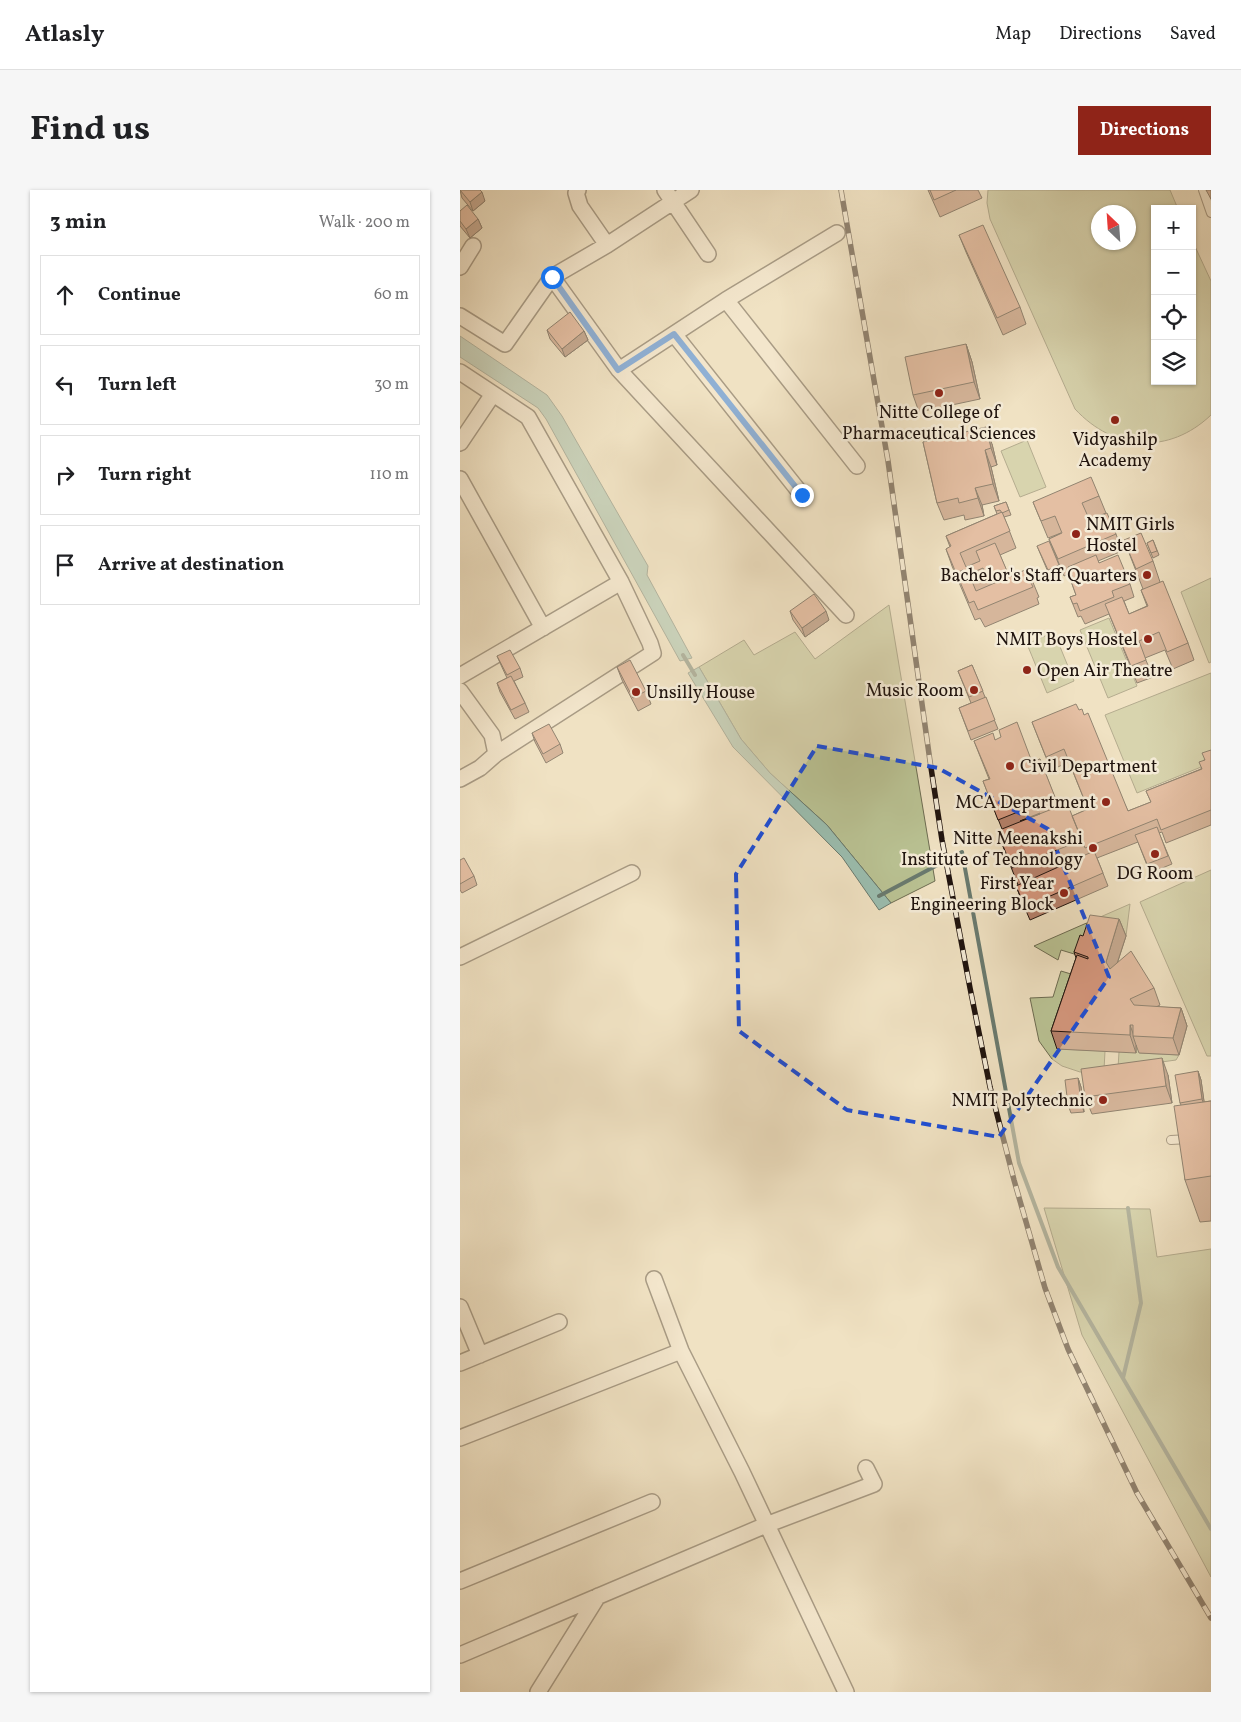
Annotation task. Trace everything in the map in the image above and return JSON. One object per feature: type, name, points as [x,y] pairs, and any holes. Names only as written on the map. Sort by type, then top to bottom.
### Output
[{"type":"street","points":[[578,190],[576,193],[580,206],[607,245]]},
{"type":"street","points":[[460,316],[505,344],[552,277],[607,245],[669,196],[691,190]]},
{"type":"street","points":[[669,196],[708,254]]},
{"type":"street","points":[[618,370],[726,300],[837,232]]},
{"type":"street","points":[[460,267],[473,246]]},
{"type":"street","points":[[552,277],[618,370],[846,615]]},
{"type":"street","points":[[726,300],[857,466]]},
{"type":"street","points":[[674,334],[802,495]]},
{"type":"street","points":[[460,372],[528,417],[621,582],[653,653],[496,754],[480,768],[460,779]]},
{"type":"street","points":[[460,443],[493,394]]},
{"type":"street","points":[[460,479],[543,628]]},
{"type":"street","points":[[460,676],[621,582]]},
{"type":"street","points":[[460,691],[492,735],[496,754]]},
{"type":"street","points":[[460,957],[632,873]]},
{"type":"street","points":[[654,1279],[681,1351],[846,1692]]},
{"type":"street","points":[[460,1307],[480,1354]]},
{"type":"street","points":[[460,1363],[559,1322]]},
{"type":"street","points":[[460,1438],[681,1351]]},
{"type":"street","points":[[460,1666],[465,1652],[766,1525],[874,1484],[866,1468]]},
{"type":"street","points":[[460,1581],[652,1502]]},
{"type":"street","points":[[538,1692],[598,1596]]},
{"type":"lane","points":[[1203,190],[1211,213]]},
{"type":"lane","points":[[1171,1140],[1201,1138]]},
{"type":"highlighted area","points":[[817,746],[938,768],[1048,829],[1109,977],[999,1137],[847,1110],[739,1031],[736,874]]},
{"type":"green space","points":[[988,190],[1170,190],[1176,205],[1151,205],[1151,385],[1196,385],[1196,249],[1211,281],[1211,415],[1195,428],[1178,437],[1160,442],[1142,443],[1124,440],[1090,423],[1075,409],[990,219],[987,203]]},
{"type":"green space","points":[[1027,440],[1046,487],[1020,497],[1001,451]]},
{"type":"green space","points":[[1211,578],[1211,662],[1209,663],[1181,592]]},
{"type":"green space","points":[[889,605],[935,881],[891,903],[827,825],[770,773],[741,739],[699,667],[744,640],[754,655],[795,632],[815,659]]},
{"type":"green space","points":[[1109,618],[1137,686],[1108,698],[1080,630]]},
{"type":"green space","points":[[1054,632],[1074,681],[1047,693],[1027,644]]},
{"type":"green space","points":[[1211,673],[1211,763],[1137,793],[1105,715]]},
{"type":"green space","points":[[1211,870],[1211,1056],[1207,1056],[1140,902]]},
{"type":"green space","points":[[1130,904],[1126,936],[1097,932],[1084,957],[1061,950],[1058,960],[1034,946]]},
{"type":"green space","points":[[1061,971],[1081,977],[1058,1049],[1105,1051],[1104,1070],[1080,1072],[1062,1066],[1052,1059],[1039,1041],[1030,998],[1053,997]]},
{"type":"green space","points":[[1137,1042],[1140,1053],[1179,1055],[1176,1060],[1118,1068],[1119,1052]]},
{"type":"green space","points":[[1044,1208],[1150,1209],[1157,1257],[1211,1249],[1211,1577],[1082,1335]]},
{"type":"shaded area","points":[[460,336],[547,395],[562,416],[648,566],[647,575],[692,658],[680,661],[546,419],[538,408],[460,357]]},
{"type":"shaded area","points":[[699,667],[741,739],[770,773],[827,825],[891,903],[879,910],[842,857],[733,747],[688,673]]},
{"type":"building","points":[[460,190],[480,190],[482,192],[470,202]]},
{"type":"building","points":[[930,190],[956,190],[934,200]]},
{"type":"building","points":[[467,205],[478,219],[466,229],[460,221],[460,211]]},
{"type":"building","points":[[983,225],[1020,307],[997,318],[959,235]]},
{"type":"building","points":[[570,312],[584,331],[562,349],[547,330]]},
{"type":"building","points":[[966,344],[974,382],[913,395],[905,357]]},
{"type":"building","points":[[986,427],[991,448],[985,450],[993,484],[975,488],[978,498],[959,503],[958,498],[937,503],[923,442]]},
{"type":"building","points":[[1091,477],[1099,496],[1082,503],[1090,521],[1107,513],[1116,534],[1058,559],[1049,539],[1062,533],[1055,516],[1041,521],[1033,502]]},
{"type":"building","points":[[1006,502],[1009,510],[1002,513],[1000,510],[996,511],[994,506]]},
{"type":"building","points":[[1002,512],[1010,531],[960,553],[966,567],[980,561],[976,551],[995,543],[1007,571],[988,579],[983,568],[969,574],[976,591],[1025,570],[1027,575],[1030,573],[1032,580],[1030,581],[1033,587],[978,610],[974,601],[969,603],[958,577],[964,574],[963,570],[956,573],[946,549],[951,546],[946,536]]},
{"type":"building","points":[[1141,533],[1153,561],[1136,569],[1124,540]]},
{"type":"building","points":[[1153,540],[1157,551],[1151,553],[1147,543]]},
{"type":"building","points":[[1049,541],[1059,565],[1048,570],[1037,546]]},
{"type":"building","points":[[1096,555],[1099,563],[1118,555],[1130,584],[1112,591],[1114,597],[1080,611],[1077,603],[1073,604],[1070,597],[1076,595],[1071,581],[1074,580],[1068,567]]},
{"type":"building","points":[[1163,581],[1188,643],[1167,652],[1159,632],[1139,641],[1146,660],[1131,666],[1105,604],[1122,597],[1129,614],[1148,606],[1141,590]]},
{"type":"building","points":[[814,594],[826,611],[802,628],[790,611]]},
{"type":"building","points":[[510,650],[520,668],[507,675],[497,656]]},
{"type":"building","points":[[630,660],[646,691],[633,698],[617,667]]},
{"type":"building","name":"Music Room","points":[[972,665],[983,691],[969,697],[958,671]]},
{"type":"building","points":[[511,676],[525,703],[511,710],[497,683]]},
{"type":"building","points":[[986,697],[995,720],[968,731],[959,708]]},
{"type":"building","name":"Nitte Meenakshi Institute of Technology","points":[[1076,704],[1079,710],[1082,709],[1084,715],[1088,713],[1128,811],[1151,802],[1146,791],[1202,769],[1199,762],[1205,760],[1202,753],[1211,750],[1211,810],[1161,830],[1157,819],[1085,848],[1072,816],[1088,809],[1064,749],[1046,757],[1032,722]]},
{"type":"building","points":[[1017,722],[1032,762],[1040,759],[1055,797],[998,820],[983,781],[990,779],[974,741],[993,733],[995,740],[1001,737],[999,730]]},
{"type":"building","points":[[549,724],[560,744],[543,754],[532,733]]},
{"type":"building","points":[[1067,803],[1082,840],[1012,868],[997,831]]},
{"type":"building","name":"DG Room","points":[[1157,827],[1168,856],[1147,864],[1135,835]]},
{"type":"building","points":[[1094,851],[1103,873],[1025,907],[1016,886]]},
{"type":"building","points":[[464,858],[474,876],[460,884],[460,860]]},
{"type":"building","points":[[1090,915],[1119,919],[1106,962],[1110,969],[1131,951],[1154,988],[1130,999],[1134,1005],[1181,1008],[1173,1038],[1133,1036],[1133,1025],[1130,1025],[1130,1035],[1051,1031],[1077,955],[1088,959],[1088,957],[1074,952],[1080,935],[1083,936]]},
{"type":"building","points":[[1162,1058],[1166,1086],[1085,1097],[1081,1069]]},
{"type":"building","points":[[1198,1071],[1202,1099],[1180,1103],[1175,1075]]},
{"type":"building","points":[[1078,1078],[1081,1103],[1068,1105],[1065,1080]]},
{"type":"building","points":[[1211,1101],[1211,1176],[1185,1180],[1174,1106]]},
{"type":"waterway","points":[[683,655],[695,675]]},
{"type":"waterway","points":[[879,896],[962,852],[1019,1163],[1058,1267],[1211,1529]]},
{"type":"waterway","points":[[1123,1378],[1141,1303],[1128,1208]]},
{"type":"railway","points":[[841,190],[888,461],[942,840],[990,1087],[1014,1180],[1045,1288],[1068,1349],[1137,1493],[1211,1618]]},
{"type":"place","name":"Nitte College of Pharmaceutical Sciences","points":[[939,393]]},
{"type":"place","name":"Vidyashilp Academy","points":[[1115,420]]},
{"type":"place","name":"NMIT Girls Hostel","points":[[1076,534]]},
{"type":"place","name":"Bachelor's Staff Quarters","points":[[1147,575]]},
{"type":"place","name":"NMIT Boys Hostel","points":[[1148,639]]},
{"type":"place","name":"Open Air Theatre","points":[[1027,670]]},
{"type":"place","name":"Music Room","points":[[974,690]]},
{"type":"place","name":"Unsilly House","points":[[636,692]]},
{"type":"place","name":"Civil Department","points":[[1010,766]]},
{"type":"place","name":"MCA Department","points":[[1106,802]]},
{"type":"place","name":"Nitte Meenakshi Institute of Technology","points":[[1093,848]]},
{"type":"place","name":"DG Room","points":[[1155,854]]},
{"type":"place","name":"First Year Engineering Block","points":[[1064,893]]},
{"type":"place","name":"NMIT Polytechnic","points":[[1103,1100]]},
{"type":"route","points":[[552,277],[618,370],[674,334],[802,495]]}]
